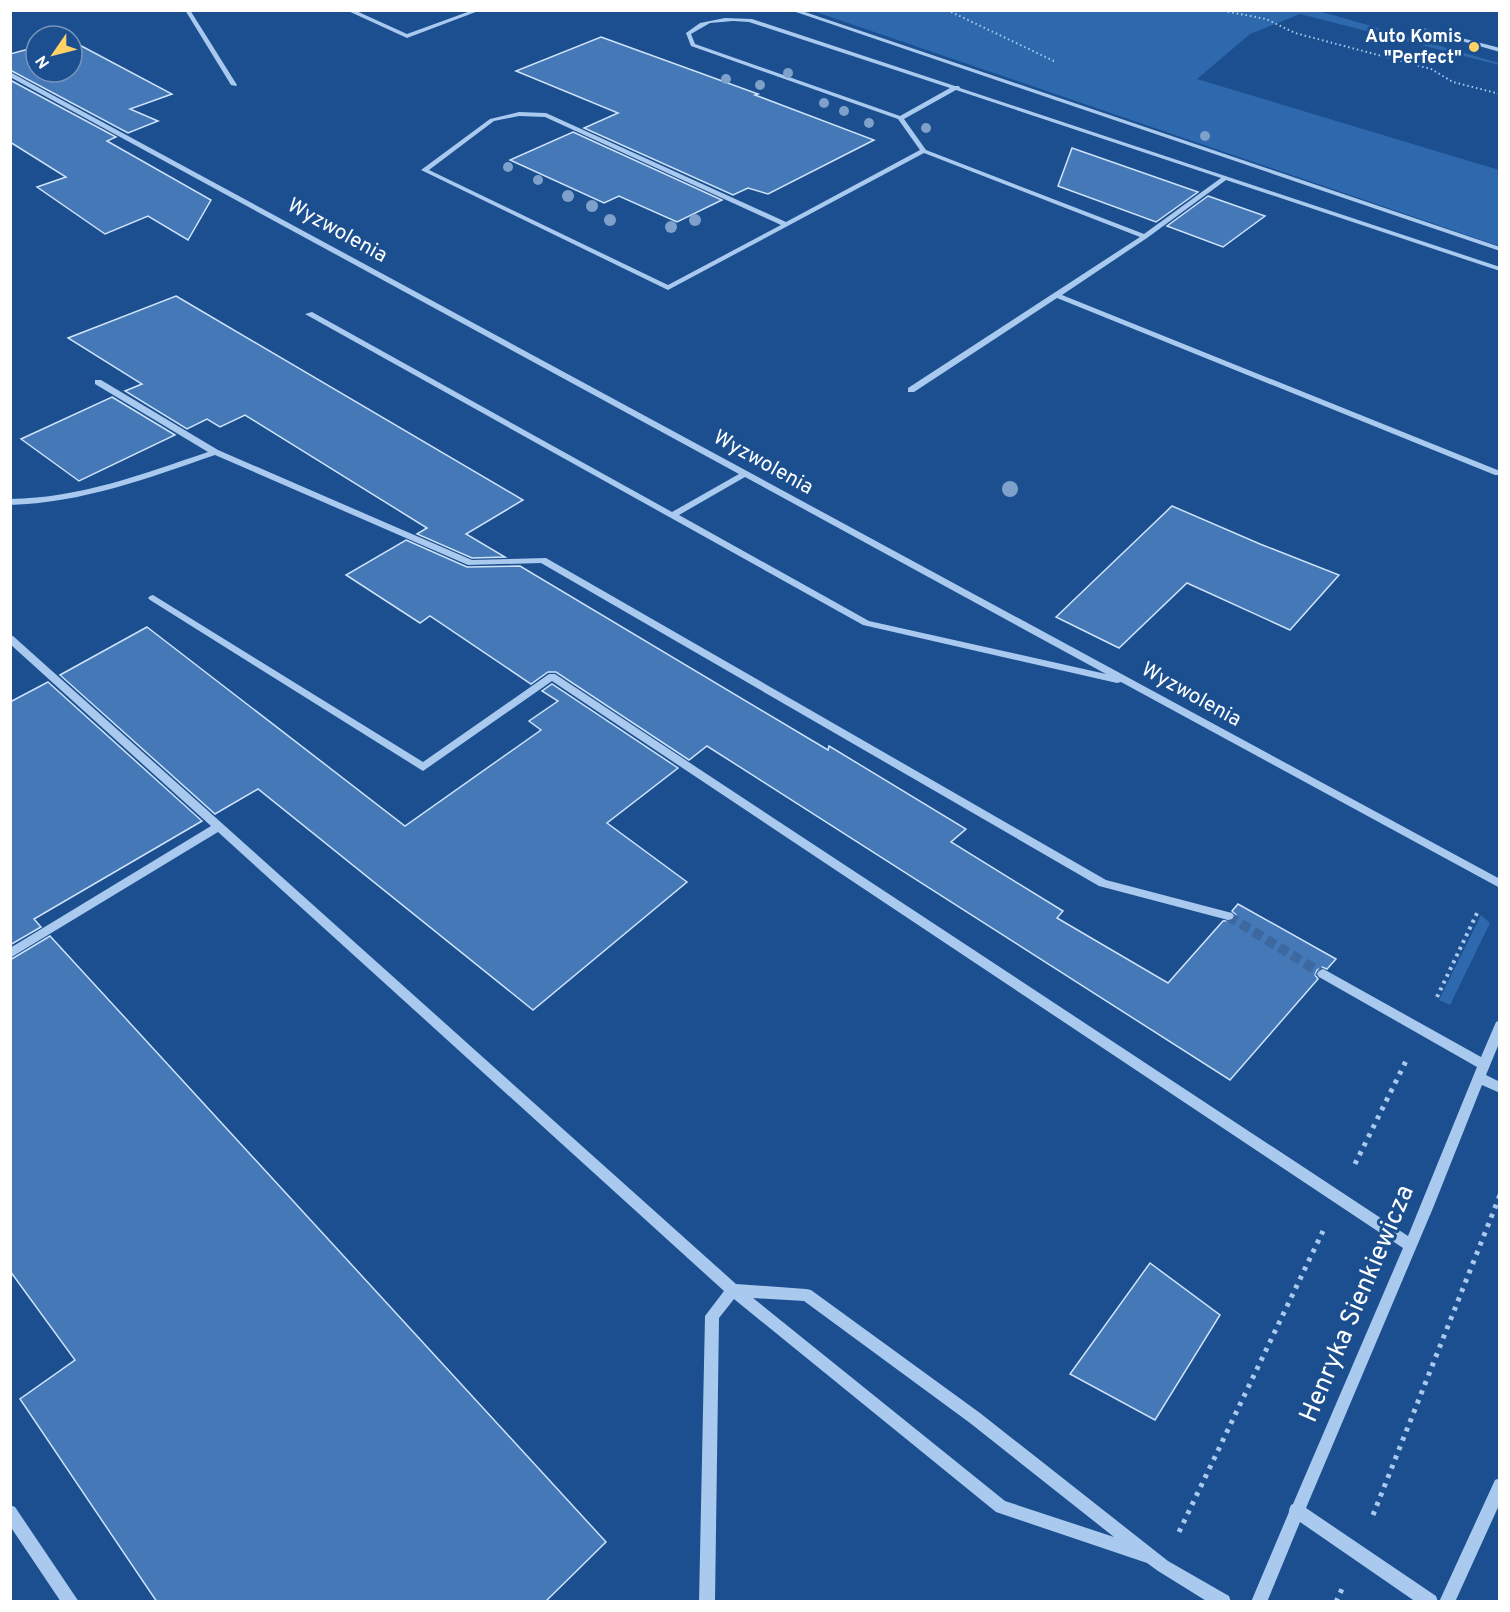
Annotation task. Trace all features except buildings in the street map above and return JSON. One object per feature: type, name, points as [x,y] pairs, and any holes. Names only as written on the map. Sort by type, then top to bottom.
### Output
[{"type":"street","points":[[187,10],[234,85]]},
{"type":"street","points":[[348,10],[407,36],[479,10]]},
{"type":"street","points":[[792,10],[1500,249]]},
{"type":"street","points":[[1145,237],[924,151],[900,118],[693,45],[688,34],[697,25],[720,19],[750,20],[1500,269]]},
{"type":"street","points":[[1425,29],[1500,50]]},
{"type":"street","name":"Wyzwolenia","points":[[10,74],[1500,884]]},
{"type":"street","points":[[900,118],[957,87]]},
{"type":"street","points":[[787,225],[546,115],[519,114],[492,120],[424,170],[668,288],[787,225],[924,151]]},
{"type":"street","points":[[910,390],[1145,237],[1224,179]]},
{"type":"street","points":[[1056,295],[1498,473]]},
{"type":"street","points":[[309,314],[866,623],[1132,683]]},
{"type":"street","points":[[98,382],[215,452],[471,563],[543,560],[1103,883],[1228,916]]},
{"type":"street","points":[[10,502],[42,503],[120,484],[215,452]]},
{"type":"street","points":[[673,516],[745,474]]},
{"type":"street","points":[[153,598],[423,767],[552,676],[1410,1245]]},
{"type":"street","points":[[10,638],[733,1290],[1001,1507],[1152,1557]]},
{"type":"street","points":[[10,954],[219,826]]},
{"type":"street","points":[[1323,974],[1482,1072],[1500,1088]]},
{"type":"street","name":"Henryka Sienkiewicza","points":[[1259,1602],[1500,1025]]},
{"type":"street","points":[[733,1290],[806,1295],[975,1418],[1152,1557],[1223,1602]]},
{"type":"street","points":[[707,1602],[711,1316],[733,1290]]},
{"type":"street","points":[[1447,1602],[1500,1485]]},
{"type":"street","points":[[1296,1510],[1430,1602]]},
{"type":"street","points":[[10,1512],[71,1602]]},
{"type":"path","points":[[1219,10],[1266,19],[1294,33],[1431,69],[1454,82],[1500,94]]},
{"type":"path","points":[[1336,1602],[1358,1554],[1500,1195]]},
{"type":"shaded area","points":[[813,11],[1319,11],[1499,63],[1499,65],[1300,14],[1250,34],[1197,79],[1499,170],[1499,246]]},
{"type":"shaded area","points":[[1481,915],[1490,923],[1450,1005],[1439,1000]]},
{"type":"tunnel","points":[[1228,916],[1323,974]]},
{"type":"place","name":"Auto Komis \"Perfect\"","points":[[1474,47]]}]
